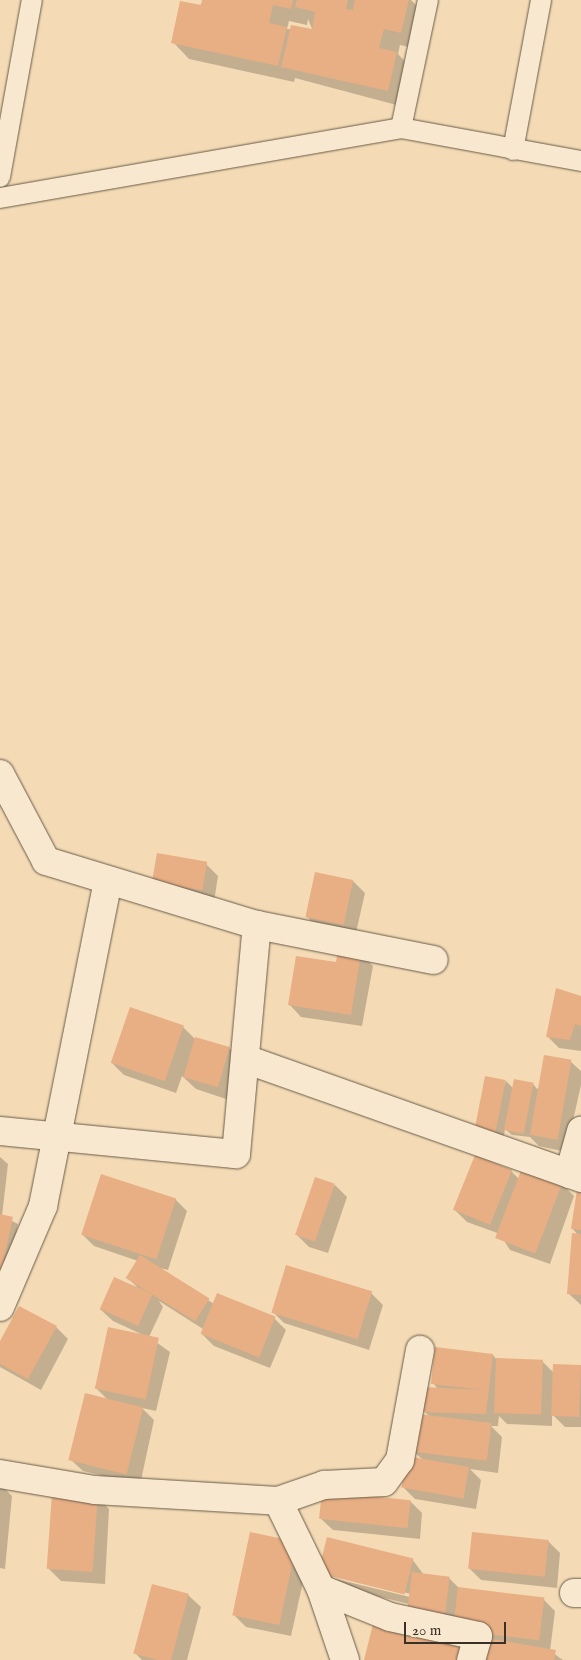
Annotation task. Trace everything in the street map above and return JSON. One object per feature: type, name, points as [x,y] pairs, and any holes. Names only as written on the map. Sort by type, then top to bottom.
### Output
[{"type":"street","points":[[0,774],[46,861],[257,925],[434,960]]},
{"type":"street","points":[[0,1307],[43,1206],[55,1134],[108,880]]},
{"type":"street","points":[[0,1131],[55,1134],[236,1154],[248,1060],[257,925]]},
{"type":"street","points":[[248,1060],[575,1176],[581,1132]]},
{"type":"street","points":[[0,1474],[95,1490],[278,1501],[324,1485],[384,1482],[400,1460],[420,1350]]},
{"type":"street","points":[[278,1501],[321,1588],[345,1660]]},
{"type":"street","points":[[321,1588],[390,1618],[478,1636],[471,1660]]},
{"type":"lane","points":[[0,177],[32,0]]},
{"type":"lane","points":[[401,128],[428,0]]},
{"type":"lane","points":[[513,150],[541,0]]},
{"type":"lane","points":[[0,198],[401,128],[581,161]]},
{"type":"building","points":[[202,0],[293,0],[291,9],[273,5],[269,23],[287,27],[278,66],[171,43],[180,1],[201,5]]},
{"type":"building","points":[[297,0],[348,0],[346,9],[353,10],[355,0],[409,0],[401,33],[384,29],[379,48],[397,52],[388,91],[281,67],[291,25],[312,29],[315,12],[295,7]]},
{"type":"building","points":[[157,853],[207,862],[202,890],[152,882]]},
{"type":"building","points":[[315,872],[353,880],[344,925],[305,917]]},
{"type":"building","points":[[338,950],[361,953],[351,1015],[288,1005],[296,956],[336,962]]},
{"type":"building","points":[[556,988],[581,996],[581,1026],[575,1024],[570,1040],[546,1037]]},
{"type":"building","points":[[130,1007],[184,1026],[165,1081],[111,1063]]},
{"type":"building","points":[[195,1037],[230,1047],[218,1087],[183,1077]]},
{"type":"building","points":[[544,1055],[572,1060],[558,1140],[530,1135]]},
{"type":"building","points":[[485,1076],[506,1080],[494,1138],[474,1134]]},
{"type":"building","points":[[514,1079],[534,1083],[524,1134],[504,1130]]},
{"type":"building","points":[[475,1155],[512,1170],[490,1225],[453,1210]]},
{"type":"building","points":[[522,1168],[562,1183],[535,1253],[495,1238]]},
{"type":"building","points":[[101,1174],[176,1198],[156,1259],[81,1235]]},
{"type":"building","points":[[315,1177],[335,1184],[315,1242],[295,1235]]},
{"type":"building","points":[[577,1190],[581,1191],[581,1230],[571,1229]]},
{"type":"building","points":[[0,1214],[13,1217],[2,1267],[0,1267]]},
{"type":"building","points":[[572,1233],[581,1234],[581,1295],[567,1294]]},
{"type":"building","points":[[140,1255],[210,1298],[195,1321],[126,1278]]},
{"type":"building","points":[[286,1265],[372,1291],[357,1339],[271,1313]]},
{"type":"building","points":[[114,1277],[152,1294],[138,1326],[100,1309]]},
{"type":"building","points":[[217,1293],[275,1317],[259,1357],[201,1334]]},
{"type":"building","points":[[19,1306],[57,1326],[28,1379],[0,1364],[0,1341]]},
{"type":"building","points":[[108,1327],[159,1338],[146,1399],[95,1389]]},
{"type":"building","points":[[435,1347],[493,1354],[486,1414],[422,1412],[423,1387],[484,1390],[431,1384]]},
{"type":"building","points":[[496,1358],[543,1360],[541,1415],[494,1413]]},
{"type":"building","points":[[553,1364],[581,1365],[579,1417],[551,1416]]},
{"type":"building","points":[[85,1393],[143,1408],[127,1474],[68,1460]]},
{"type":"building","points":[[418,1414],[491,1423],[487,1461],[413,1452]]},
{"type":"building","points":[[407,1456],[469,1467],[463,1498],[401,1488]]},
{"type":"building","points":[[322,1491],[411,1500],[408,1528],[319,1519]]},
{"type":"building","points":[[52,1493],[98,1496],[93,1572],[47,1569]]},
{"type":"building","points":[[250,1532],[297,1542],[279,1625],[232,1615]]},
{"type":"building","points":[[472,1532],[549,1540],[545,1577],[468,1569]]},
{"type":"building","points":[[327,1537],[413,1559],[404,1594],[318,1573]]},
{"type":"building","points":[[412,1572],[450,1577],[444,1624],[406,1620]]},
{"type":"building","points":[[152,1584],[189,1594],[171,1660],[157,1660],[133,1654]]},
{"type":"building","points":[[458,1587],[544,1598],[539,1640],[453,1630]]},
{"type":"building","points":[[375,1616],[472,1640],[467,1660],[364,1660]]},
{"type":"building","points":[[486,1638],[556,1650],[554,1660],[482,1660]]}]
